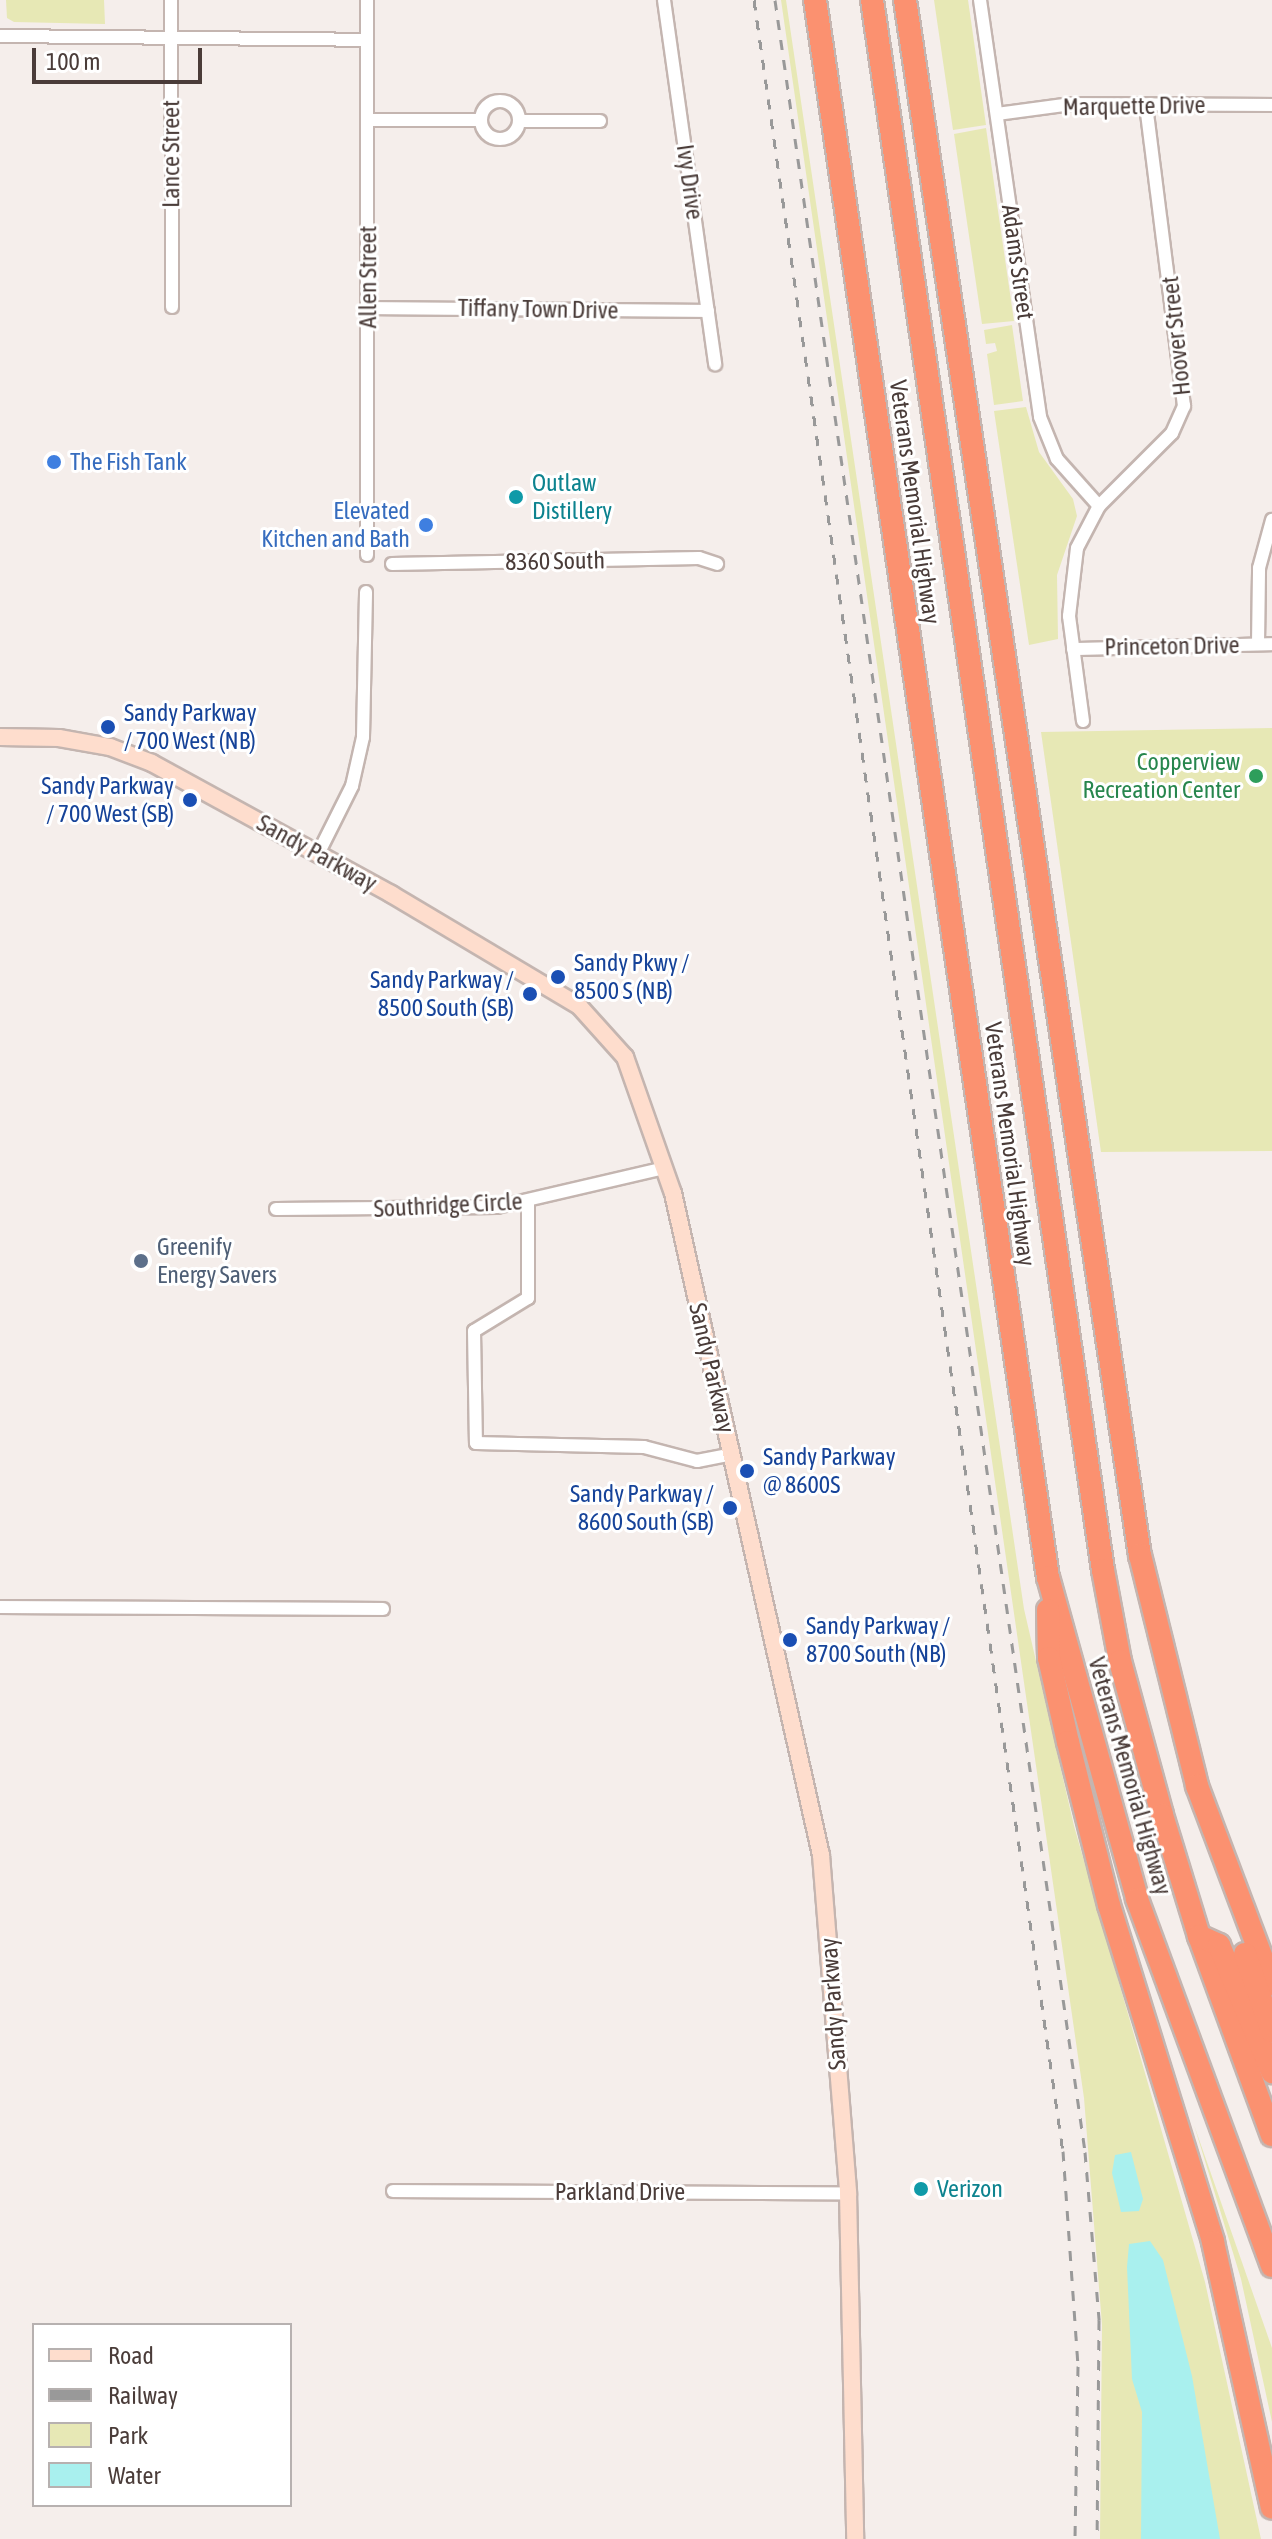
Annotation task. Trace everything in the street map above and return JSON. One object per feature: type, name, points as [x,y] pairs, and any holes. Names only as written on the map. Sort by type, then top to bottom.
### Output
[{"type":"highway","name":"Veterans Memorial Highway","points":[[815,0],[1048,1577],[1137,1899],[1272,2266]]},
{"type":"highway","name":"Veterans Memorial Highway","points":[[872,0],[1103,1570],[1141,1743],[1199,1936],[1272,2135]]},
{"type":"highway","points":[[905,0],[1140,1555],[1183,1735],[1272,1984]]},
{"type":"highway","points":[[1048,1577],[1049,1658],[1068,1742],[1109,1905],[1213,2242],[1272,2508]]},
{"type":"highway","points":[[1183,1735],[1184,1766],[1272,2031]]},
{"type":"highway","points":[[1199,1936],[1219,1945],[1272,2072]]},
{"type":"main road","name":"Sandy Parkway","points":[[0,737],[59,738],[122,751],[318,854],[591,1017],[625,1057],[665,1168],[821,1855],[848,2193],[855,2539]]},
{"type":"street","name":"Lance Street","points":[[171,0],[172,307]]},
{"type":"street","name":"Allen Street","points":[[367,0],[367,555]]},
{"type":"street","name":"Ivy Drive","points":[[664,0],[715,364]]},
{"type":"street","name":"Adams Street","points":[[980,0],[1040,417],[1057,459],[1099,506]]},
{"type":"street","points":[[0,36],[367,40]]},
{"type":"street","points":[[500,101],[515,109],[519,121],[515,132],[501,139],[487,134],[481,120],[485,108],[500,101]]},
{"type":"street","name":"Marquette Drive","points":[[997,114],[1071,104],[1272,105]]},
{"type":"street","name":"Hoover Street","points":[[1083,721],[1073,649],[1070,569],[1099,506],[1172,433],[1184,406],[1146,104]]},
{"type":"street","points":[[367,120],[481,120]]},
{"type":"street","points":[[519,121],[600,121]]},
{"type":"street","name":"Tiffany Town Drive","points":[[368,308],[708,311]]},
{"type":"street","points":[[1258,644],[1259,568],[1272,520]]},
{"type":"street","name":"8360 South","points":[[392,564],[699,558],[717,564]]},
{"type":"street","points":[[318,854],[352,786],[363,737],[366,592]]},
{"type":"street","name":"Princeton Drive","points":[[1073,649],[1272,644]]},
{"type":"street","name":"Southridge Circle","points":[[276,1209],[461,1209],[528,1203],[665,1168]]},
{"type":"street","points":[[528,1203],[528,1298],[474,1331],[476,1443],[644,1447],[697,1461],[732,1454]]},
{"type":"street","points":[[0,1607],[383,1609]]},
{"type":"street","name":"Parkland Drive","points":[[393,2191],[848,2193]]},
{"type":"green space","points":[[6,0],[104,0],[105,24],[14,22],[7,18]]},
{"type":"green space","points":[[781,0],[786,0],[1024,1609],[1074,1826],[1205,2282],[1261,2539],[1100,2539],[1102,2325],[1084,2098]]},
{"type":"green space","points":[[934,0],[968,0],[986,125],[953,130]]},
{"type":"green space","points":[[986,128],[1014,321],[982,324],[954,134]]},
{"type":"green space","points":[[1012,325],[1023,401],[994,405],[987,354],[997,351],[995,343],[986,344],[984,330]]},
{"type":"green space","points":[[1026,407],[1039,452],[1073,499],[1077,516],[1057,575],[1058,639],[1029,645],[994,411]]},
{"type":"green space","points":[[1272,728],[1272,1151],[1101,1152],[1041,732]]},
{"type":"green space","points":[[1194,2125],[1272,2348],[1272,2422],[1241,2279]]},
{"type":"water","points":[[1131,2152],[1143,2199],[1139,2211],[1121,2212],[1112,2173],[1115,2155]]},
{"type":"water","points":[[1150,2241],[1163,2260],[1192,2376],[1220,2539],[1141,2539],[1142,2412],[1132,2379],[1127,2267],[1129,2244]]},
{"type":"railway","points":[[754,0],[1063,2151],[1078,2366],[1075,2539]]},
{"type":"railway","points":[[775,0],[1085,2152],[1099,2320],[1097,2539]]},
{"type":"place","name":"The Fish Tank","points":[[54,462]]},
{"type":"place","name":"Outlaw Distillery","points":[[516,497]]},
{"type":"place","name":"Elevated Kitchen and Bath","points":[[426,525]]},
{"type":"place","name":"Sandy Parkway / 700 West (NB)","points":[[108,727]]},
{"type":"place","name":"Copperview Recreation Center","points":[[1256,776]]},
{"type":"place","name":"Sandy Parkway / 700 West (SB)","points":[[190,800]]},
{"type":"place","name":"Sandy Pkwy / 8500 S (NB)","points":[[558,977]]},
{"type":"place","name":"Sandy Parkway / 8500 South (SB)","points":[[530,994]]},
{"type":"place","name":"Greenify Energy Savers","points":[[141,1261]]},
{"type":"place","name":"Sandy Parkway @ 8600S","points":[[747,1471]]},
{"type":"place","name":"Sandy Parkway / 8600 South (SB)","points":[[730,1508]]},
{"type":"place","name":"Sandy Parkway / 8700 South (NB)","points":[[790,1640]]},
{"type":"place","name":"Verizon","points":[[921,2189]]}]
